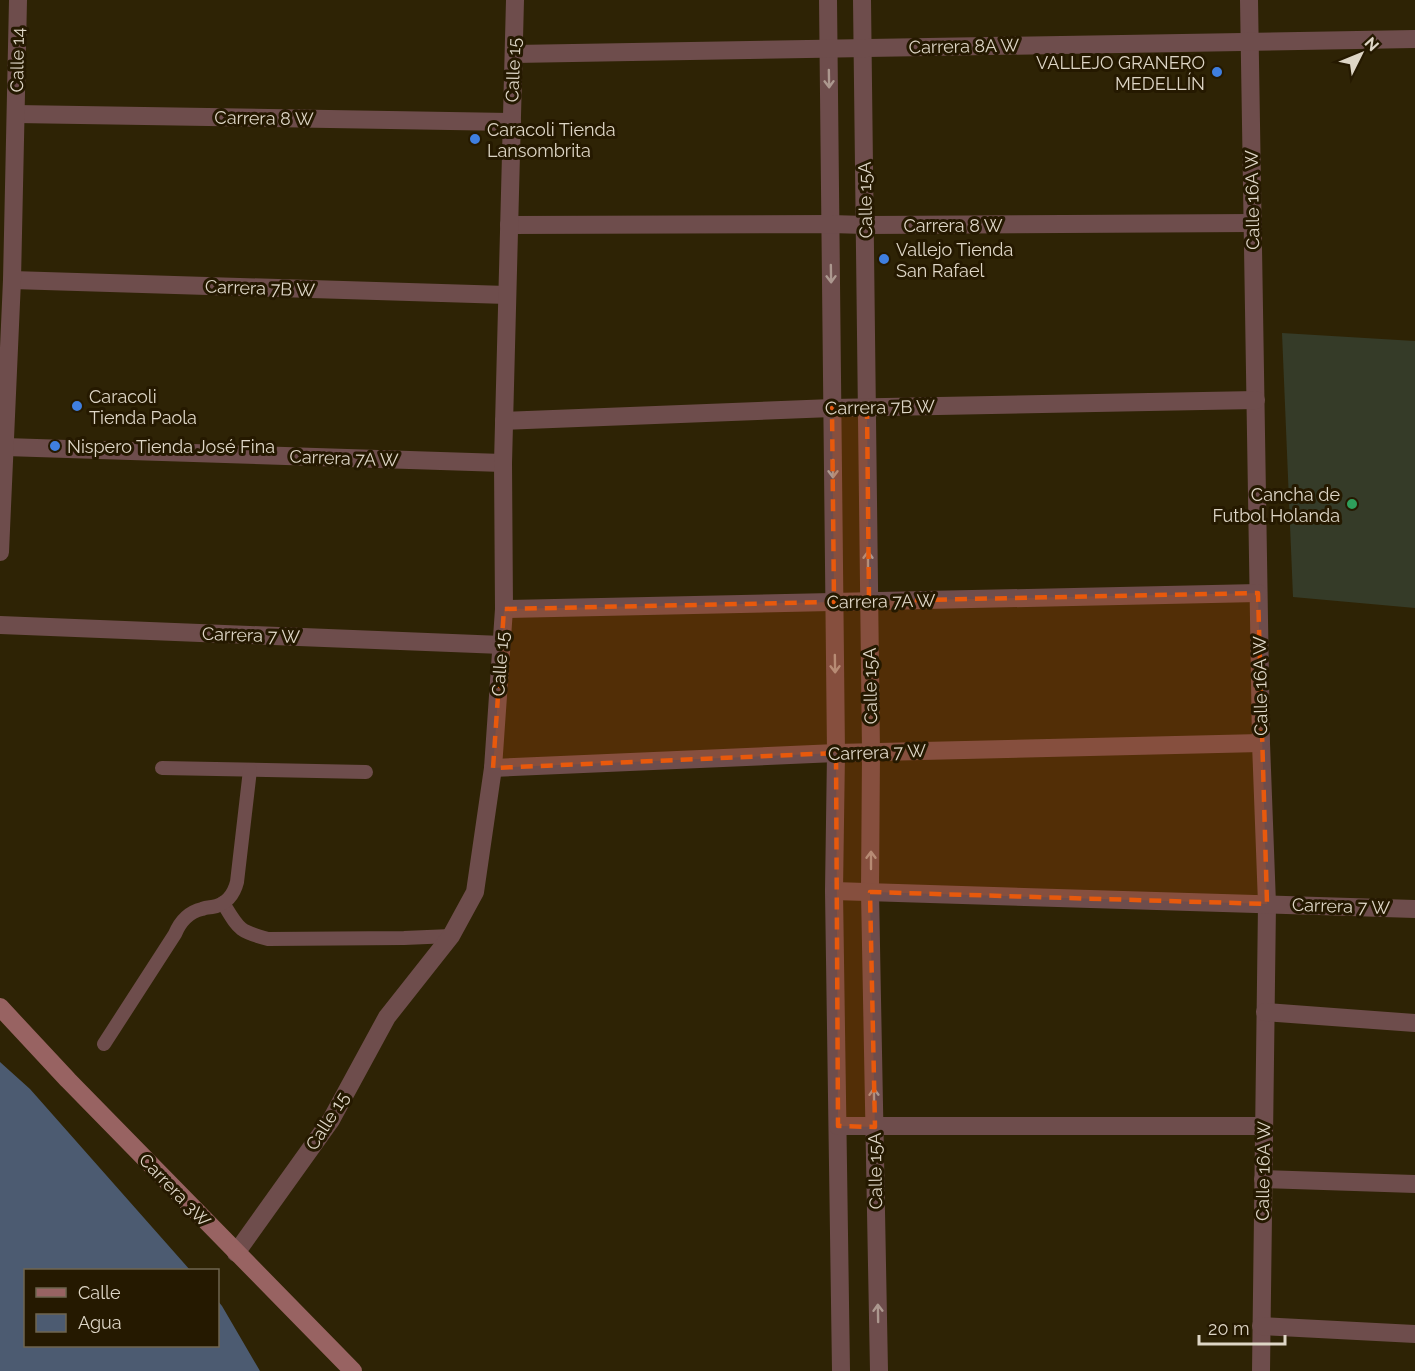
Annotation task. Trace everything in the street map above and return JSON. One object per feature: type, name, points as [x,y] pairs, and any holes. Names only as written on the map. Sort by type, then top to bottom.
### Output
[{"type":"street","name":"Calle 14","points":[[0,552],[12,280],[7,158],[16,114],[18,0]]},
{"type":"street","name":"Calle 15","points":[[236,1252],[331,1120],[387,1017],[451,936],[475,892],[493,768],[504,609],[503,463],[515,0]]},
{"type":"street","name":"Calle 15A","points":[[828,0],[836,753],[834,891],[841,1371]]},
{"type":"street","name":"Calle 15A","points":[[862,0],[871,752],[870,891],[879,1371]]},
{"type":"street","name":"Calle 16A W","points":[[1249,0],[1258,593],[1267,904],[1261,1371]]},
{"type":"street","name":"Carrera 8A W","points":[[514,54],[1415,39]]},
{"type":"street","name":"Carrera 8 W","points":[[16,114],[512,122]]},
{"type":"street","name":"Carrera 8 W","points":[[509,225],[1253,223]]},
{"type":"street","name":"Carrera 7B W","points":[[12,280],[507,295]]},
{"type":"street","name":"Carrera 7B W","points":[[504,421],[867,407],[1256,400]]},
{"type":"street","name":"Carrera 7A W","points":[[5,447],[503,463]]},
{"type":"street","name":"Carrera 7A W","points":[[504,609],[1258,593]]},
{"type":"street","name":"Carrera 7 W","points":[[0,625],[502,645]]},
{"type":"street","name":"Carrera 7 W","points":[[493,768],[836,753],[1261,743]]},
{"type":"street","name":"Carrera 7 W","points":[[834,891],[1415,909]]},
{"type":"street","name":"Carrera 3W","points":[[0,1007],[68,1080],[353,1371]]},
{"type":"street","points":[[1265,1012],[1415,1023]]},
{"type":"street","points":[[838,1126],[1264,1126]]},
{"type":"street","points":[[1263,1179],[1415,1184]]},
{"type":"street","points":[[1261,1326],[1415,1334]]},
{"type":"lane","points":[[162,768],[366,772]]},
{"type":"lane","points":[[104,1044],[179,925],[194,912],[214,907],[231,897],[237,882],[250,770]]},
{"type":"lane","points":[[223,903],[237,927],[249,934],[268,939],[451,936]]},
{"type":"highlighted area","points":[[867,407],[869,601],[1258,593],[1267,904],[870,892],[875,1127],[838,1126],[836,753],[493,768],[504,609],[834,602],[832,408]]},
{"type":"green space","name":"Cancha de Futbol Holanda","points":[[1282,333],[1415,341],[1415,608],[1293,597]]},
{"type":"water","points":[[0,1062],[30,1089],[189,1269],[24,1269],[24,1347],[219,1347],[219,1302],[260,1371],[0,1371]]},
{"type":"place","name":"VALLEJO GRANERO MEDELLÍN","points":[[1217,72]]},
{"type":"place","name":"Caracoli Tienda Lansombrita","points":[[475,139]]},
{"type":"place","name":"Vallejo Tienda San Rafael","points":[[884,259]]},
{"type":"place","name":"Caracoli Tienda Paola","points":[[77,406]]},
{"type":"place","name":"Nispero Tienda José Fina","points":[[55,446]]},
{"type":"place","name":"Cancha de Futbol Holanda","points":[[1352,504]]}]
